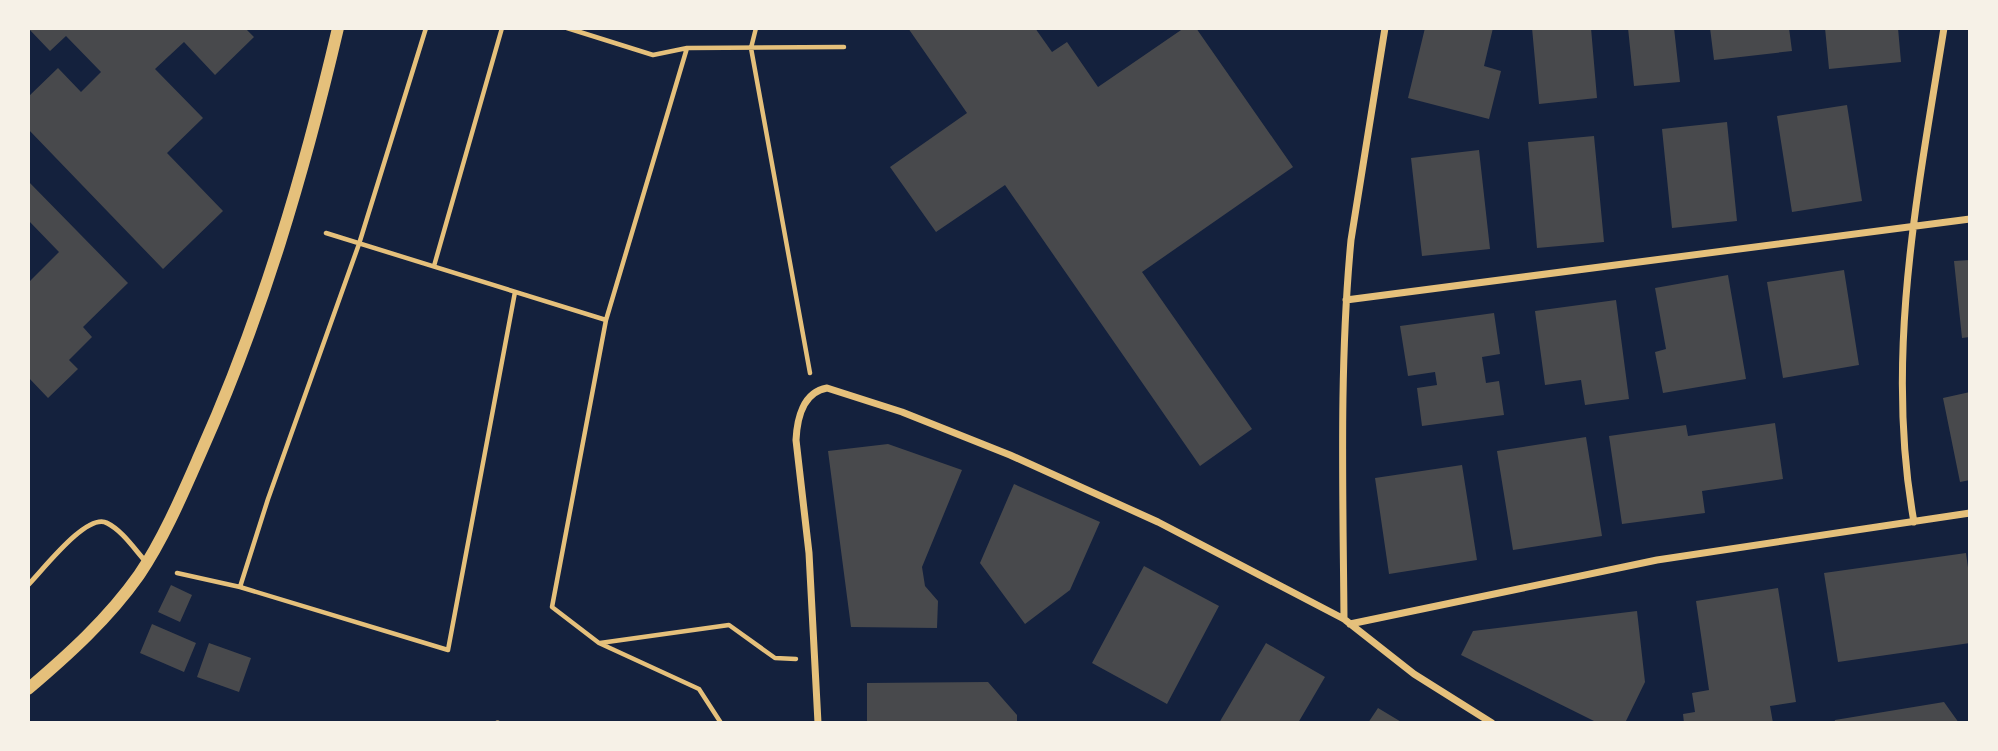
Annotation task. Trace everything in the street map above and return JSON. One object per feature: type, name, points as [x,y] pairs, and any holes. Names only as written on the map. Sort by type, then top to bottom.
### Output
[{"type":"street","points":[[28,689],[92,631],[118,601],[146,563],[191,475],[246,341],[295,195],[338,28]]},
{"type":"street","points":[[1347,621],[1342,449],[1346,300],[1351,240],[1385,28]]},
{"type":"street","points":[[1914,522],[1904,448],[1902,383],[1913,226],[1944,28]]},
{"type":"street","points":[[1346,300],[1970,219]]},
{"type":"street","points":[[818,723],[809,553],[796,440],[797,422],[807,398],[823,389],[902,412],[1022,461],[1158,522],[1347,621],[1414,674],[1492,723]]},
{"type":"street","points":[[1347,621],[1657,560],[1970,513]]},
{"type":"lane","points":[[28,585],[83,528],[95,521],[105,522],[115,528],[146,563]]},
{"type":"path","points":[[240,587],[268,499],[359,244],[426,28]]},
{"type":"path","points":[[434,266],[502,28]]},
{"type":"path","points":[[567,28],[653,55],[687,48],[845,47]]},
{"type":"path","points":[[756,28],[751,48],[808,368],[823,389]]},
{"type":"path","points":[[687,48],[606,320],[552,607],[599,643],[699,689],[721,723]]},
{"type":"path","points":[[326,233],[606,320]]},
{"type":"path","points":[[177,573],[240,587],[448,650],[515,292]]},
{"type":"path","points":[[599,643],[729,625],[775,658],[815,660]]},
{"type":"building","points":[[28,28],[245,28],[254,37],[215,75],[184,42],[155,69],[203,118],[167,153],[223,211],[163,269],[28,129],[28,97],[58,68],[81,92],[101,72],[66,36],[50,51]]},
{"type":"building","points":[[908,28],[1035,28],[1052,52],[1067,42],[1098,87],[1184,28],[1196,28],[1293,167],[1142,272],[1252,429],[1200,466],[1005,185],[936,232],[890,167],[967,113]]},
{"type":"building","points":[[1425,28],[1493,28],[1484,66],[1501,71],[1489,119],[1408,98]]},
{"type":"building","points":[[1532,28],[1591,28],[1597,98],[1539,104]]},
{"type":"building","points":[[1628,28],[1674,28],[1680,82],[1634,86]]},
{"type":"building","points":[[1710,28],[1789,28],[1792,51],[1714,60]]},
{"type":"building","points":[[1825,28],[1898,28],[1901,62],[1829,69]]},
{"type":"building","points":[[1847,105],[1862,201],[1792,212],[1777,116]]},
{"type":"building","points":[[1727,122],[1737,221],[1672,228],[1662,129]]},
{"type":"building","points":[[1594,136],[1604,242],[1537,248],[1528,142]]},
{"type":"building","points":[[1479,150],[1490,249],[1422,256],[1411,158]]},
{"type":"building","points":[[28,181],[128,283],[83,327],[92,337],[69,360],[78,369],[48,398],[28,377],[28,278],[30,281],[59,252],[28,220]]},
{"type":"building","points":[[1970,260],[1970,337],[1962,338],[1954,261]]},
{"type":"building","points":[[1844,270],[1859,365],[1783,378],[1767,282]]},
{"type":"building","points":[[1728,275],[1746,379],[1663,393],[1655,352],[1666,349],[1655,288]]},
{"type":"building","points":[[1616,300],[1629,399],[1585,405],[1581,380],[1545,385],[1535,311]]},
{"type":"building","points":[[1494,313],[1500,354],[1482,357],[1486,383],[1499,381],[1504,415],[1422,426],[1417,388],[1437,385],[1435,372],[1408,376],[1400,326]]},
{"type":"building","points":[[1970,392],[1970,480],[1960,482],[1943,398]]},
{"type":"building","points":[[1775,423],[1783,479],[1702,491],[1705,513],[1622,524],[1609,436],[1686,425],[1688,436]]},
{"type":"building","points":[[1586,437],[1602,536],[1513,550],[1497,451]]},
{"type":"building","points":[[888,444],[962,470],[922,567],[925,586],[938,601],[937,628],[851,627],[828,451]]},
{"type":"building","points":[[1462,465],[1477,560],[1389,574],[1375,478]]},
{"type":"building","points":[[1014,484],[1100,522],[1070,590],[1025,624],[980,563]]},
{"type":"building","points":[[1966,553],[1970,582],[1970,643],[1838,662],[1824,573]]},
{"type":"building","points":[[1144,566],[1219,606],[1167,704],[1092,663]]},
{"type":"building","points":[[171,585],[192,595],[180,622],[158,612]]},
{"type":"building","points":[[1778,588],[1796,702],[1770,706],[1773,723],[1684,723],[1683,714],[1695,712],[1692,693],[1709,690],[1696,601]]},
{"type":"building","points":[[1637,611],[1645,682],[1625,723],[1598,723],[1461,655],[1473,631]]},
{"type":"building","points":[[152,624],[196,643],[184,672],[140,653]]},
{"type":"building","points":[[209,643],[251,658],[239,692],[197,677]]},
{"type":"building","points":[[1266,643],[1325,677],[1298,723],[1219,723]]},
{"type":"building","points":[[988,682],[1017,715],[1017,723],[867,723],[867,683]]},
{"type":"building","points":[[1944,702],[1959,723],[1834,723],[1835,720]]},
{"type":"building","points":[[1378,708],[1403,723],[1368,723]]}]
